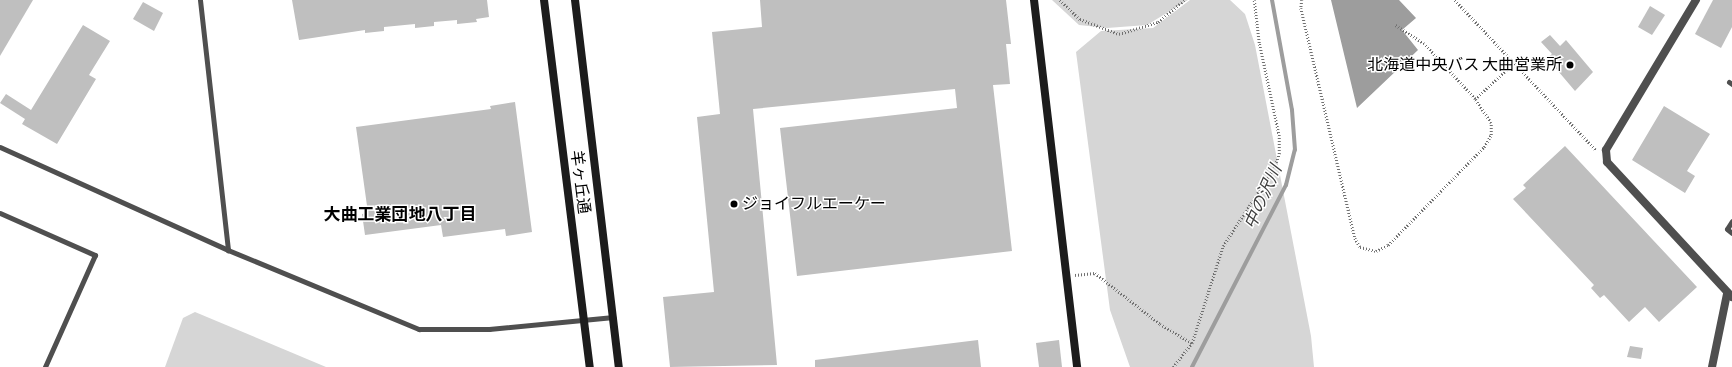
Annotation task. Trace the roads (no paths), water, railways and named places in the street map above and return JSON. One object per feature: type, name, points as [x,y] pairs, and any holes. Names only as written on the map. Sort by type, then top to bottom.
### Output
[{"type":"main road","name":"羊ヶ丘通","points":[[544,0],[590,367]]},
{"type":"main road","name":"羊ヶ丘通","points":[[575,0],[619,367]]},
{"type":"main road","points":[[1034,0],[1077,367]]},
{"type":"street","points":[[1696,0],[1606,150],[1607,162],[1729,296],[1712,367]]},
{"type":"lane","points":[[200,0],[228,250]]},
{"type":"lane","points":[[0,147],[228,250],[419,329],[489,329],[613,317]]},
{"type":"lane","points":[[0,213],[95,254],[45,367]]},
{"type":"lane","points":[[1732,221],[1727,229],[1732,233]]},
{"type":"waterway","name":"中の沢川","points":[[1192,367],[1286,185],[1295,150],[1292,110],[1272,0]]},
{"type":"place","name":"北海道中央バス 大曲営業所","points":[[1570,65]]},
{"type":"place","name":"ジョイフルエーケー","points":[[734,204]]},
{"type":"district","name":"大曲工業団地八丁目","points":[[400,215]]}]
